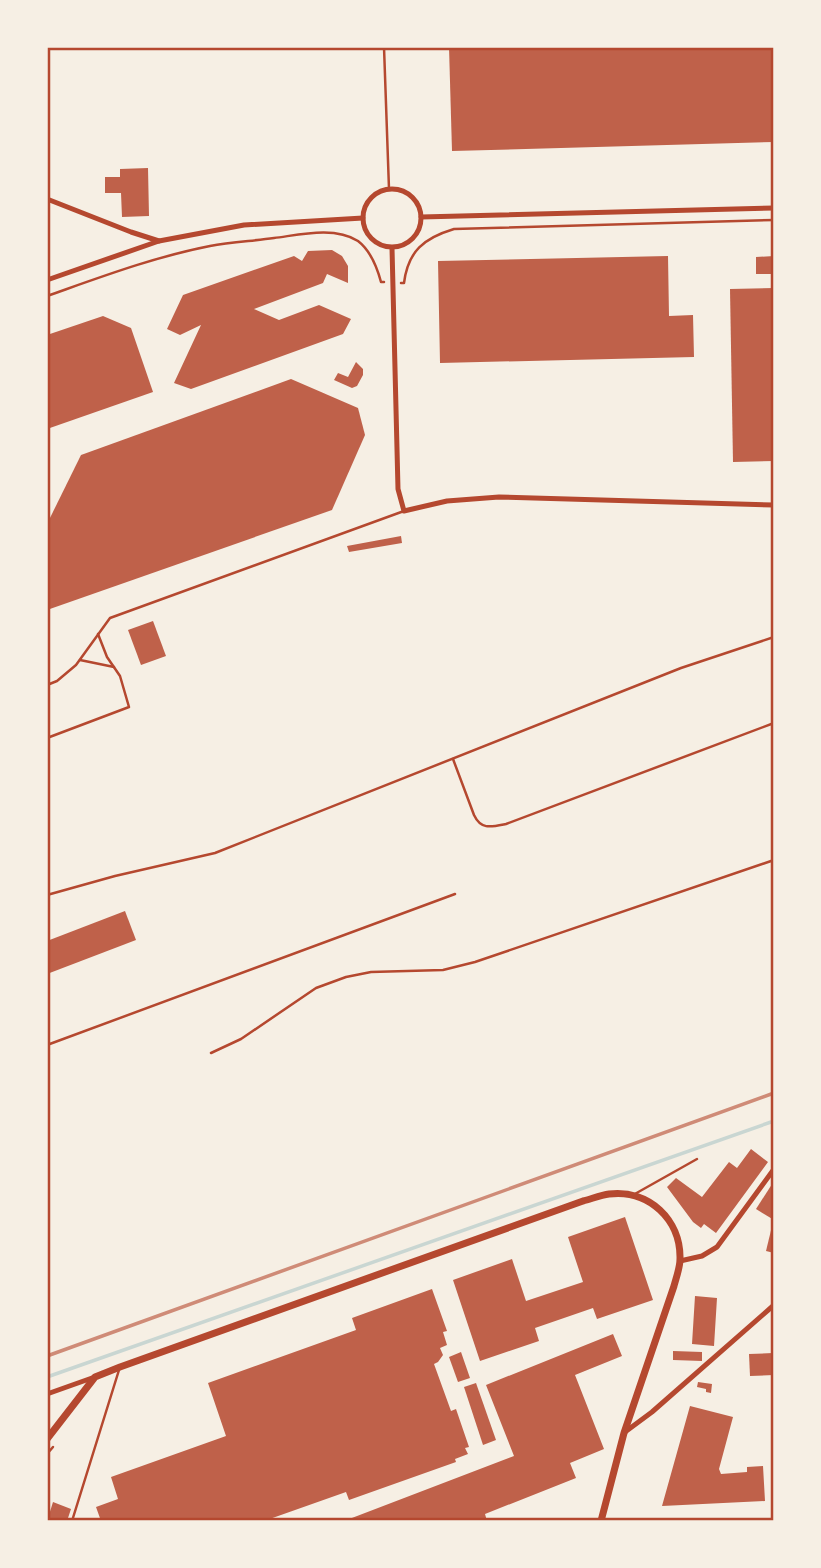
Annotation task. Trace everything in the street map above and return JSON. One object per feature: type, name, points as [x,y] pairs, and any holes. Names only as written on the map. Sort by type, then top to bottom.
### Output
[{"type":"street","points":[[389,189],[398,190],[414,199],[421,216],[416,234],[410,242],[392,248],[375,242],[364,227],[364,209],[373,195],[389,189]]},
{"type":"street","points":[[47,199],[159,241]]},
{"type":"street","points":[[421,216],[774,208]]},
{"type":"street","points":[[47,280],[159,241],[244,225],[363,218]]},
{"type":"street","points":[[392,248],[398,489],[404,511],[447,501],[499,497],[774,505]]},
{"type":"street","points":[[680,1261],[702,1256],[717,1247],[774,1169]]},
{"type":"street","points":[[47,1394],[573,1204],[608,1194],[632,1195],[657,1206],[666,1216],[678,1244],[680,1261],[624,1433],[601,1521]]},
{"type":"street","points":[[624,1433],[652,1412],[774,1305]]},
{"type":"street","points":[[47,1439],[95,1377]]},
{"type":"lane","points":[[384,47],[389,189]]},
{"type":"lane","points":[[47,685],[57,681],[80,660],[110,618],[404,511]]},
{"type":"lane","points":[[47,738],[129,707],[120,676],[107,657],[98,634]]},
{"type":"lane","points":[[47,895],[215,853],[681,668],[774,637]]},
{"type":"lane","points":[[80,660],[114,667]]},
{"type":"lane","points":[[453,759],[478,823],[489,828],[506,824],[774,723]]},
{"type":"lane","points":[[211,1053],[241,1039],[316,988],[345,976],[371,972],[443,970],[475,962],[774,860]]},
{"type":"lane","points":[[47,1045],[455,894]]},
{"type":"lane","points":[[632,1195],[697,1159]]},
{"type":"lane","points":[[72,1521],[120,1367]]},
{"type":"path","points":[[404,283],[412,255],[427,239],[454,229],[774,220]]},
{"type":"path","points":[[47,296],[137,264],[211,246],[316,234],[341,235],[357,241],[375,264],[381,282]]},
{"type":"path","points":[[47,1454],[55,1444]]},
{"type":"building","points":[[449,47],[774,47],[774,142],[452,151]]},
{"type":"building","points":[[148,168],[149,216],[122,217],[121,193],[105,193],[105,177],[120,177],[120,169]]},
{"type":"building","points":[[332,250],[342,256],[348,266],[348,283],[327,274],[323,283],[254,309],[279,320],[319,305],[351,319],[343,334],[191,389],[174,383],[201,325],[180,335],[167,329],[183,295],[294,256],[302,261],[308,251]]},
{"type":"building","points":[[668,256],[669,316],[693,315],[694,357],[440,363],[438,261]]},
{"type":"building","points":[[774,256],[774,274],[756,274],[756,257]]},
{"type":"building","points":[[774,288],[774,461],[733,462],[730,289]]},
{"type":"building","points":[[103,316],[131,328],[153,392],[47,429],[47,335]]},
{"type":"building","points":[[356,362],[363,369],[357,386],[352,388],[334,380],[338,373],[348,377]]},
{"type":"building","points":[[291,379],[358,408],[365,435],[332,510],[47,610],[47,524],[81,455]]},
{"type":"building","points":[[401,536],[402,543],[349,552],[347,546]]},
{"type":"building","points":[[153,621],[166,656],[141,665],[128,630]]},
{"type":"building","points":[[125,911],[136,940],[47,974],[47,941]]},
{"type":"building","points":[[751,1149],[768,1162],[716,1233],[704,1224],[701,1228],[693,1222],[667,1187],[676,1178],[702,1197],[729,1162],[737,1168]]},
{"type":"building","points":[[774,1181],[774,1220],[756,1209]]},
{"type":"building","points":[[625,1217],[653,1300],[597,1319],[593,1308],[535,1328],[539,1341],[480,1361],[453,1280],[512,1259],[526,1301],[583,1282],[568,1237]]},
{"type":"building","points":[[774,1222],[774,1253],[766,1251]]},
{"type":"building","points":[[432,1289],[447,1331],[443,1332],[447,1345],[440,1348],[443,1355],[434,1364],[451,1411],[456,1409],[469,1447],[465,1448],[468,1454],[455,1459],[456,1462],[349,1500],[346,1492],[264,1521],[101,1521],[96,1507],[118,1499],[111,1477],[226,1436],[208,1383],[356,1330],[352,1318]]},
{"type":"building","points":[[695,1296],[717,1298],[714,1346],[692,1344]]},
{"type":"building","points":[[613,1334],[622,1356],[575,1375],[604,1449],[570,1463],[576,1478],[485,1514],[487,1521],[344,1521],[514,1456],[486,1385]]},
{"type":"building","points":[[673,1351],[702,1352],[702,1361],[673,1360]]},
{"type":"building","points":[[461,1352],[470,1378],[458,1382],[449,1357]]},
{"type":"building","points":[[773,1353],[774,1375],[750,1376],[749,1354]]},
{"type":"building","points":[[698,1382],[712,1384],[711,1393],[697,1387]]},
{"type":"building","points":[[476,1383],[496,1440],[483,1445],[464,1387]]},
{"type":"building","points":[[690,1406],[733,1417],[719,1469],[721,1474],[747,1472],[747,1467],[763,1466],[765,1501],[662,1506]]},
{"type":"building","points":[[53,1502],[71,1509],[67,1521],[47,1521]]},
{"type":"waterway","points":[[47,1377],[774,1121]]},
{"type":"railway","points":[[47,1356],[774,1093]]}]
